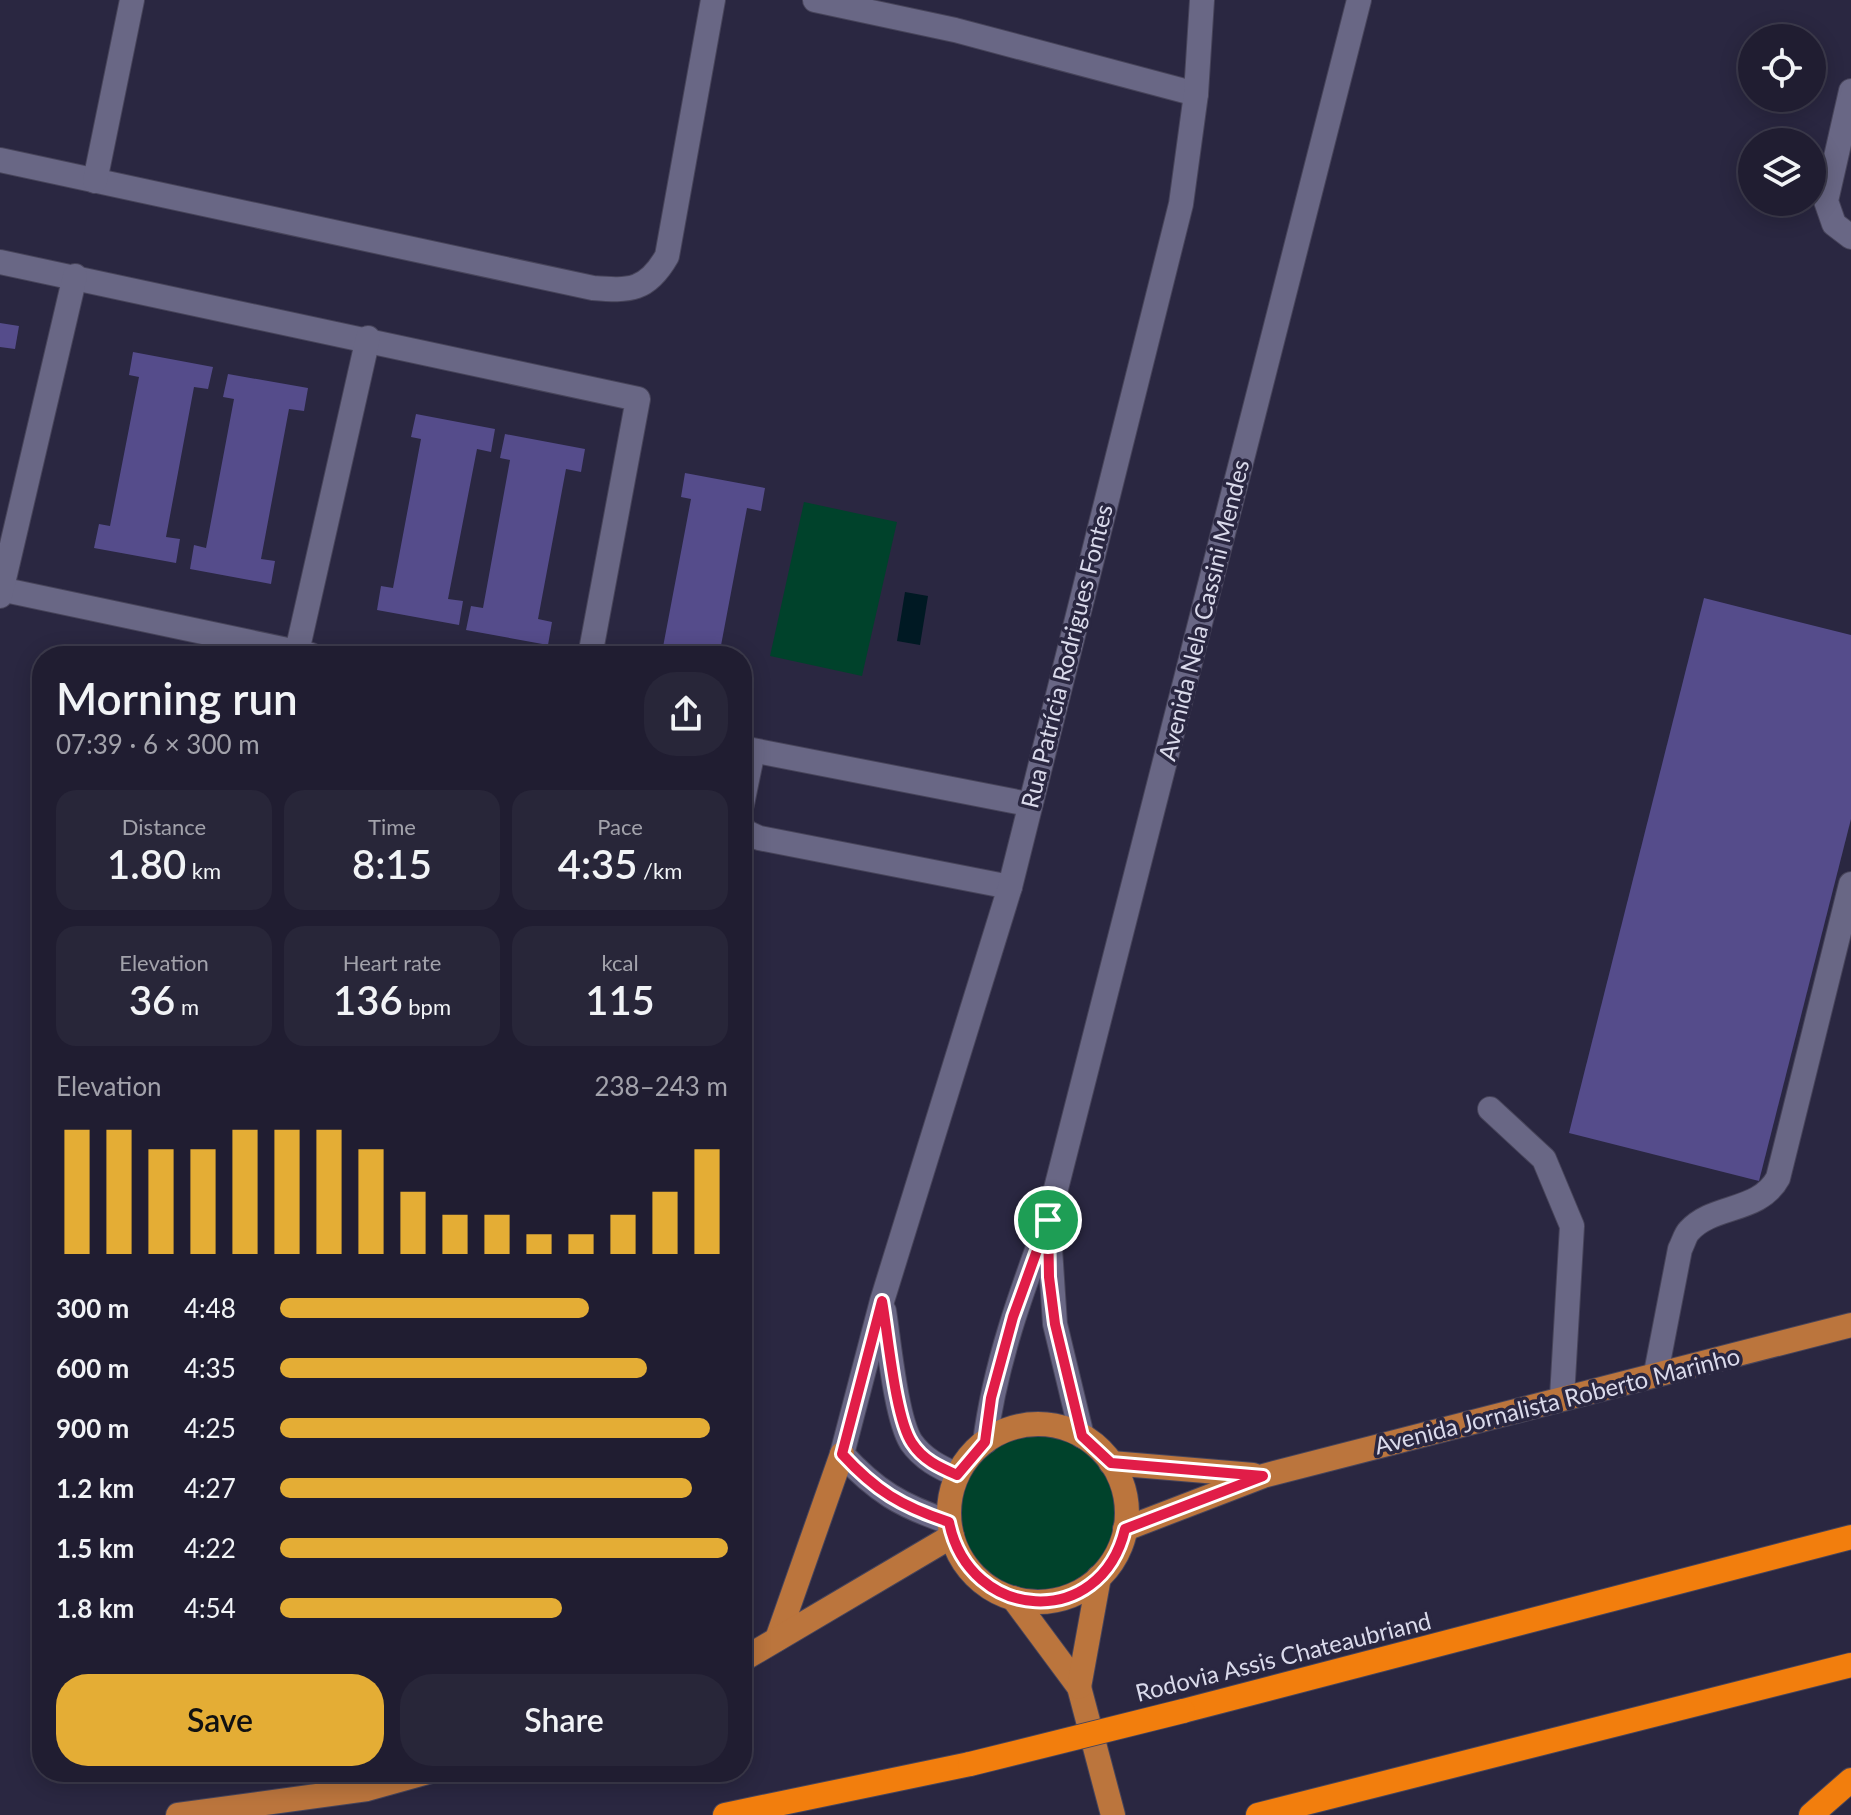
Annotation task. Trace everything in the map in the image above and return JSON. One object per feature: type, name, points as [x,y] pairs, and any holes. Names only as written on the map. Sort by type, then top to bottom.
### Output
[{"type":"highway","name":"Rodovia Assis Chateaubriand","points":[[725,1815],[970,1764],[1851,1537]]},
{"type":"highway","points":[[1258,1815],[1851,1665]]},
{"type":"highway","points":[[1811,1815],[1851,1780]]},
{"type":"main road","name":"Avenida Jornalista Roberto Marinho","points":[[1125,1529],[1263,1476],[1851,1325]]},
{"type":"main road","points":[[1025,1426],[1054,1426],[1082,1436],[1111,1463],[1126,1502],[1125,1529],[1116,1556],[1099,1577],[1059,1600],[1044,1602],[1013,1598],[986,1586],[974,1576],[956,1550],[950,1529],[950,1498],[957,1475],[985,1442],[1025,1426]]},
{"type":"main road","points":[[777,1639],[842,1454]]},
{"type":"main road","name":"Avenida Jornalista Roberto Marinho","points":[[1111,1463],[1263,1476]]},
{"type":"main road","points":[[752,1654],[950,1529]]},
{"type":"main road","points":[[1079,1687],[1099,1577]]},
{"type":"main road","points":[[1013,1598],[1079,1687],[1113,1815]]},
{"type":"main road","points":[[178,1815],[367,1789],[392,1782]]},
{"type":"street","points":[[95,181],[132,0]]},
{"type":"street","points":[[0,160],[593,288],[620,290],[641,286],[656,275],[667,256],[713,0]]},
{"type":"street","points":[[815,0],[955,30],[1196,94]]},
{"type":"street","name":"Avenida Nela Cassini Mendes","points":[[985,1442],[991,1398],[1013,1317],[1048,1220],[1359,0]]},
{"type":"street","name":"Rua Patrícia Rodrigues Fontes","points":[[842,1454],[882,1301],[1010,887],[1028,804],[1181,204],[1196,94],[1200,1]]},
{"type":"street","points":[[1851,91],[1826,201],[1834,224],[1851,237]]},
{"type":"street","points":[[0,262],[368,338],[638,399],[592,646]]},
{"type":"street","points":[[75,276],[0,592],[259,646]]},
{"type":"street","points":[[304,646],[368,338]]},
{"type":"street","points":[[752,751],[1028,804]]},
{"type":"street","points":[[752,835],[1010,887]]},
{"type":"street","points":[[1656,1373],[1680,1249],[1689,1231],[1760,1198],[1771,1191],[1778,1178],[1851,884]]},
{"type":"street","points":[[1490,1109],[1544,1159],[1572,1226],[1562,1397]]},
{"type":"street","name":"Avenida Nela Cassini Mendes","points":[[1048,1220],[1049,1277],[1055,1324],[1082,1436]]},
{"type":"street","name":"Rua Patrícia Rodrigues Fontes","points":[[882,1301],[901,1412],[910,1441],[930,1463],[957,1475]]},
{"type":"street","points":[[842,1454],[871,1485],[909,1509],[950,1529]]},
{"type":"green space","points":[[804,502],[897,522],[862,676],[770,656]]},
{"type":"green space","points":[[1038,1434],[1069,1440],[1094,1458],[1112,1483],[1118,1514],[1112,1545],[1094,1570],[1069,1588],[1038,1594],[1007,1588],[982,1570],[964,1545],[958,1514],[964,1483],[982,1458],[1007,1440]]},
{"type":"water","points":[[905,592],[928,596],[920,645],[897,641]]},
{"type":"building","points":[[0,323],[19,326],[15,349],[0,347]]},
{"type":"building","points":[[133,352],[213,367],[208,389],[194,387],[166,537],[180,539],[176,563],[94,548],[99,524],[110,526],[139,377],[129,375]]},
{"type":"building","points":[[228,374],[308,388],[304,411],[289,409],[261,559],[275,561],[271,584],[190,569],[194,545],[206,548],[234,399],[223,397]]},
{"type":"building","points":[[416,414],[495,429],[491,452],[477,449],[448,599],[463,601],[459,625],[377,610],[381,586],[393,588],[421,439],[411,437]]},
{"type":"building","points":[[505,434],[585,449],[581,472],[566,469],[538,619],[552,622],[548,645],[466,630],[471,606],[483,608],[510,460],[500,458]]},
{"type":"building","points":[[685,473],[765,488],[761,511],[747,508],[721,646],[663,646],[691,499],[681,497]]},
{"type":"building","points":[[1704,598],[1851,635],[1851,819],[1759,1181],[1569,1133]]},
{"type":"route","points":[[1048,1220],[1049,1277],[1055,1324],[1082,1436],[1111,1463],[1263,1476],[1125,1529],[1116,1556],[1099,1577],[1073,1594],[1044,1602],[1013,1598],[986,1586],[974,1576],[956,1550],[949,1522],[909,1509],[871,1485],[842,1454],[882,1301],[901,1412],[910,1441],[930,1463],[957,1475],[974,1451],[985,1442],[991,1398],[1013,1317],[1048,1220]]}]
